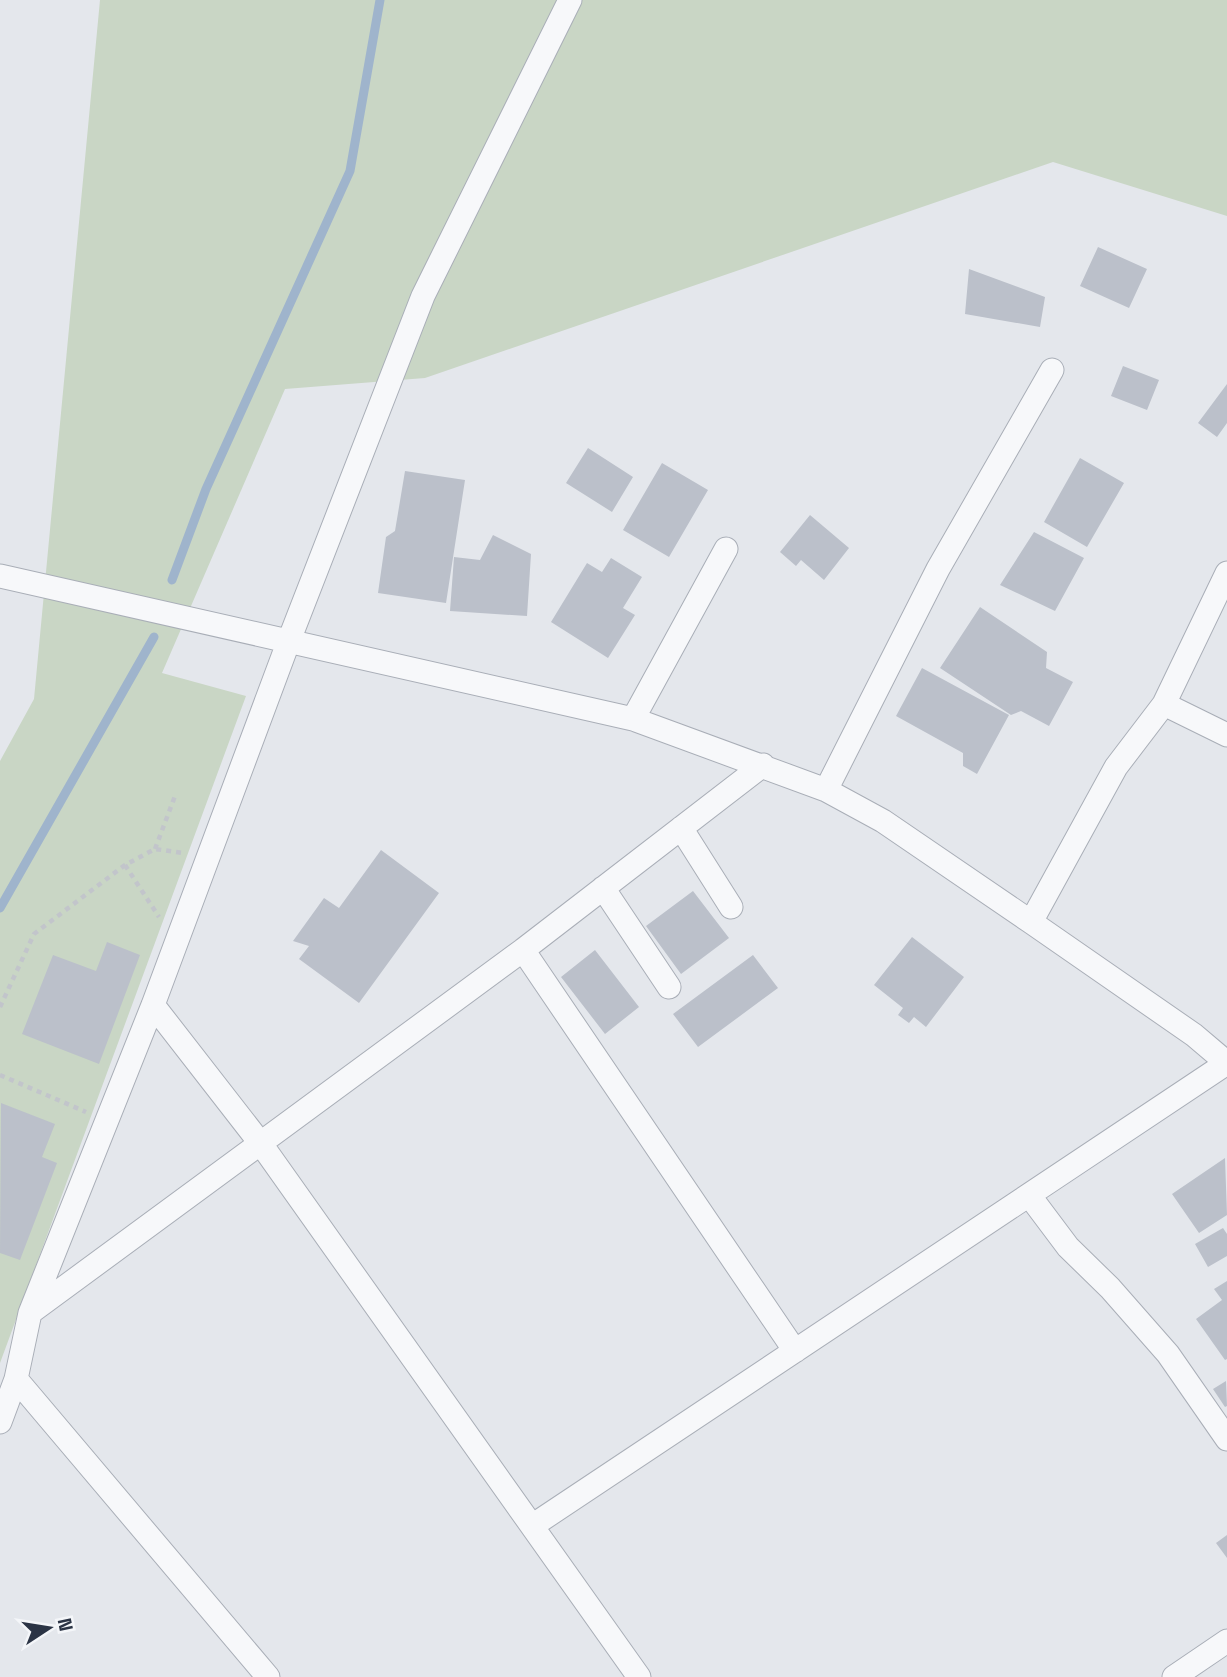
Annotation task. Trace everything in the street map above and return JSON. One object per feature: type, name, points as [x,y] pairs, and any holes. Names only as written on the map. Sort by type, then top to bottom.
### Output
[{"type":"street","points":[[0,1422],[16,1380],[30,1313],[153,1005],[288,643],[423,296],[570,0]]},
{"type":"street","points":[[827,790],[938,569],[1052,370]]},
{"type":"street","points":[[633,719],[726,549]]},
{"type":"street","points":[[1031,922],[1116,767],[1164,704],[1227,573]]},
{"type":"street","points":[[0,576],[633,719],[827,790],[883,821],[1031,922],[1194,1035],[1227,1063],[532,1526]]},
{"type":"street","points":[[1164,704],[1227,735]]},
{"type":"street","points":[[30,1313],[523,950],[762,765]]},
{"type":"street","points":[[681,828],[731,907]]},
{"type":"street","points":[[603,888],[669,987]]},
{"type":"street","points":[[523,950],[795,1351]]},
{"type":"street","points":[[153,1005],[261,1144],[639,1677]]},
{"type":"street","points":[[1029,1195],[1068,1247],[1168,1354],[1227,1439]]},
{"type":"street","points":[[16,1380],[268,1677]]},
{"type":"street","points":[[1174,1677],[1227,1641]]},
{"type":"path","points":[[155,849],[175,796]]},
{"type":"path","points":[[0,1007],[34,934],[125,865],[155,849],[188,854],[207,861]]},
{"type":"path","points":[[0,1075],[87,1112]]},
{"type":"green space","points":[[100,0],[1227,0],[1227,216],[1053,162],[425,378],[285,389],[162,673],[246,696],[0,1363],[0,761],[34,699]]},
{"type":"building","points":[[1098,247],[1147,269],[1129,308],[1080,286]]},
{"type":"building","points":[[969,269],[1045,297],[1040,327],[965,314]]},
{"type":"building","points":[[1123,366],[1159,380],[1147,410],[1111,396]]},
{"type":"building","points":[[1227,384],[1227,423],[1217,437],[1198,423]]},
{"type":"building","points":[[588,448],[633,477],[612,512],[566,483]]},
{"type":"building","points":[[1080,458],[1124,483],[1087,547],[1044,522]]},
{"type":"building","points":[[662,463],[708,490],[669,557],[623,530]]},
{"type":"building","points":[[405,471],[465,480],[446,603],[378,593],[386,537],[395,531]]},
{"type":"building","points":[[810,515],[849,548],[824,580],[801,560],[796,566],[780,552]]},
{"type":"building","points":[[1034,532],[1084,558],[1055,611],[1000,585]]},
{"type":"building","points":[[493,535],[531,554],[527,616],[450,611],[454,557],[480,560]]},
{"type":"building","points":[[611,558],[642,577],[623,608],[635,615],[608,658],[551,622],[587,563],[602,572]]},
{"type":"building","points":[[980,607],[1047,652],[1046,668],[1073,682],[1049,726],[1021,711],[1011,715],[940,668]]},
{"type":"building","points":[[922,668],[1009,715],[977,774],[963,766],[963,753],[896,716]]},
{"type":"building","points":[[381,850],[439,893],[359,1003],[299,959],[309,946],[293,941],[324,898],[339,908]]},
{"type":"building","points":[[693,891],[729,938],[681,974],[646,926]]},
{"type":"building","points":[[912,937],[964,977],[926,1027],[914,1017],[909,1023],[898,1015],[903,1008],[874,985]]},
{"type":"building","points":[[107,942],[140,955],[99,1064],[22,1034],[53,955],[96,971]]},
{"type":"building","points":[[595,950],[639,1007],[605,1034],[561,977]]},
{"type":"building","points":[[753,955],[778,988],[698,1047],[673,1014]]},
{"type":"building","points":[[1,1103],[55,1124],[42,1157],[57,1163],[20,1260],[0,1253]]},
{"type":"building","points":[[1225,1158],[1227,1215],[1199,1233],[1172,1194]]},
{"type":"building","points":[[1223,1228],[1227,1234],[1227,1256],[1208,1267],[1195,1244]]},
{"type":"building","points":[[1227,1281],[1225,1360],[1196,1319],[1222,1300],[1214,1289]]},
{"type":"building","points":[[1226,1381],[1227,1406],[1225,1407],[1213,1389]]},
{"type":"building","points":[[1227,1535],[1227,1558],[1216,1543]]},
{"type":"waterway","points":[[172,580],[206,489],[350,171],[380,0]]},
{"type":"waterway","points":[[0,908],[154,637]]}]
